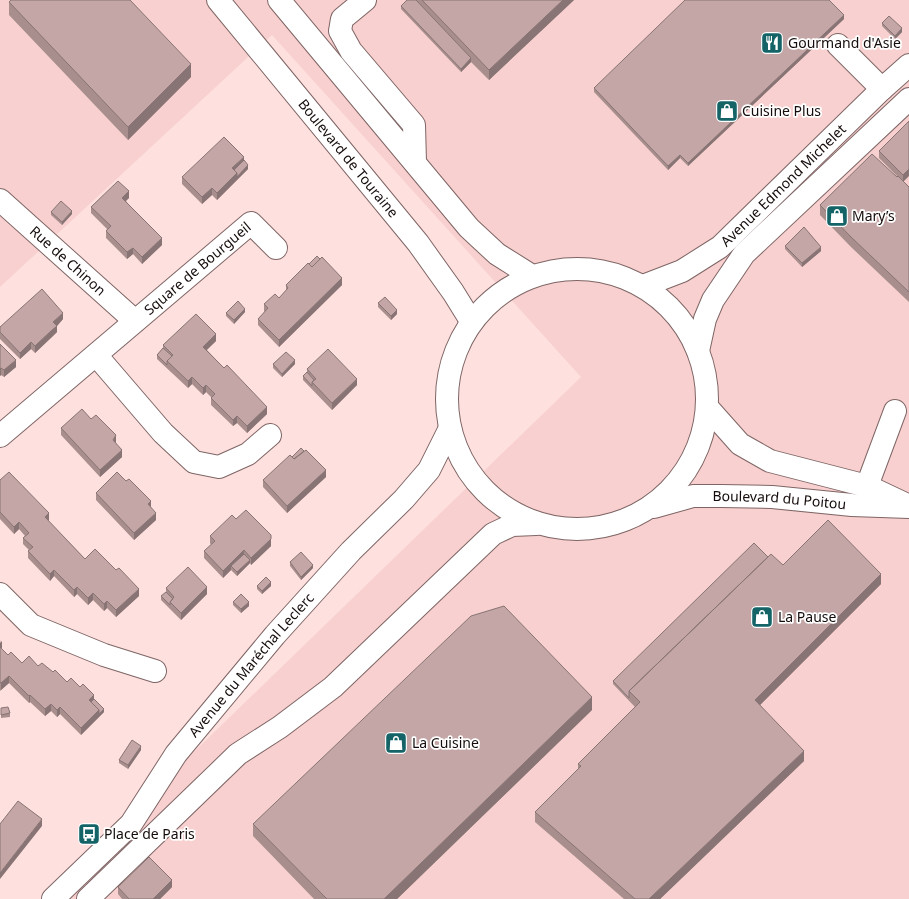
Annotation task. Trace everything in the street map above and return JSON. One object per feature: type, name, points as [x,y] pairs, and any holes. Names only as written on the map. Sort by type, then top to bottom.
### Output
[{"type":"main road","name":"Boulevard de Touraine","points":[[218,0],[418,243],[453,292],[471,321]]},
{"type":"main road","points":[[279,0],[469,228],[497,254],[532,276]]},
{"type":"main road","points":[[365,0],[342,18],[340,31],[351,51],[414,126],[415,162]]},
{"type":"main road","points":[[838,45],[882,90]]},
{"type":"main road","name":"Avenue Edmond Michelet","points":[[643,286],[682,271],[720,247],[909,65]]},
{"type":"main road","name":"Avenue Edmond Michelet","points":[[698,351],[705,319],[713,300],[744,254],[909,99]]},
{"type":"main road","name":"Rue de Chinon","points":[[0,200],[135,321]]},
{"type":"main road","name":"Square de Bourgueil","points":[[135,321],[251,223],[276,248]]},
{"type":"main road","points":[[88,899],[238,754],[280,727],[333,687],[493,534],[512,525],[536,524],[575,530],[615,525],[650,508],[680,481],[699,446],[708,408],[707,379],[698,351],[692,336],[671,308],[643,286],[608,272],[570,269],[532,276],[498,294],[471,321],[453,355],[445,392],[449,430],[466,471],[497,504],[536,524]]},
{"type":"main road","points":[[0,436],[135,321]]},
{"type":"main road","points":[[96,355],[163,433],[194,462],[218,467],[248,454],[270,435]]},
{"type":"main road","name":"Boulevard du Poitou","points":[[708,408],[740,444],[770,461],[867,486],[909,507]]},
{"type":"main road","points":[[867,486],[895,411]]},
{"type":"main road","name":"Avenue du Maréchal Leclerc","points":[[53,899],[131,824],[176,754],[275,635],[350,551],[404,499],[429,470],[449,430]]},
{"type":"main road","name":"Boulevard du Poitou","points":[[650,508],[693,496],[772,497],[852,505],[909,507]]},
{"type":"main road","points":[[0,594],[31,625],[104,655],[155,671]]},
{"type":"shaded area","points":[[0,0],[909,0],[909,899],[42,899],[581,377],[272,35],[0,287]]},
{"type":"building","points":[[11,0],[130,0],[191,64],[128,127],[9,2]]},
{"type":"building","points":[[407,0],[416,0],[471,58],[461,69],[401,6]]},
{"type":"building","points":[[422,0],[563,0],[489,70]]},
{"type":"building","points":[[685,0],[829,0],[844,15],[688,163],[680,155],[668,166],[594,88]]},
{"type":"building","points":[[889,16],[902,28],[895,36],[882,23]]},
{"type":"building","points":[[909,121],[909,169],[903,175],[879,151]]},
{"type":"building","points":[[224,137],[244,157],[232,168],[237,173],[217,193],[212,188],[202,197],[182,177]]},
{"type":"building","points":[[872,154],[909,187],[909,292],[851,237],[820,205]]},
{"type":"building","points":[[244,160],[248,165],[237,177],[237,173],[234,170]]},
{"type":"building","points":[[118,181],[129,191],[122,198],[162,238],[142,257],[133,248],[127,252],[106,231],[111,226],[91,207]]},
{"type":"building","points":[[61,201],[72,211],[62,222],[51,212]]},
{"type":"building","points":[[804,227],[821,247],[802,263],[785,246]]},
{"type":"building","points":[[317,256],[320,259],[312,267],[309,264]]},
{"type":"building","points":[[322,257],[342,278],[279,340],[258,319],[268,308],[264,304],[275,294],[279,298],[288,288],[286,285],[308,263],[312,267]]},
{"type":"building","points":[[42,289],[63,313],[53,322],[57,326],[35,346],[31,342],[20,353],[0,332],[0,327]]},
{"type":"building","points":[[385,297],[397,310],[391,316],[378,303]]},
{"type":"building","points":[[238,301],[245,309],[234,320],[226,313]]},
{"type":"building","points":[[196,314],[216,334],[203,347],[224,368],[227,365],[267,407],[247,426],[237,416],[233,420],[211,398],[215,394],[206,385],[203,388],[192,377],[188,381],[167,361],[173,355],[163,345]]},
{"type":"building","points":[[0,344],[16,360],[4,370],[1,368],[0,369]]},
{"type":"building","points":[[163,348],[172,356],[167,361],[167,365],[157,355]]},
{"type":"building","points":[[328,349],[357,379],[332,403],[312,382],[316,379],[307,369]]},
{"type":"building","points":[[286,352],[295,360],[282,374],[273,364]]},
{"type":"building","points":[[307,372],[314,380],[312,382],[312,386],[303,376]]},
{"type":"building","points":[[82,409],[91,419],[96,415],[116,435],[113,440],[122,450],[100,470],[61,428]]},
{"type":"building","points":[[301,448],[304,451],[294,459],[292,457]]},
{"type":"building","points":[[306,450],[326,470],[287,506],[263,480],[290,455],[294,459]]},
{"type":"building","points":[[9,472],[49,513],[45,517],[85,559],[95,549],[116,570],[119,568],[139,589],[116,610],[107,601],[104,604],[93,593],[88,598],[77,587],[74,590],[54,570],[50,574],[28,551],[33,547],[23,538],[29,533],[19,522],[14,527],[0,512],[0,480]]},
{"type":"building","points":[[117,472],[126,481],[129,479],[151,501],[148,504],[156,513],[134,533],[96,493]]},
{"type":"building","points":[[246,510],[271,535],[271,539],[251,558],[244,550],[223,571],[204,551],[215,541],[210,536],[232,515],[236,519]]},
{"type":"building","points":[[828,520],[881,574],[755,700],[804,751],[649,899],[635,899],[535,812],[581,766],[578,764],[640,702],[629,691],[771,554],[783,565]]},
{"type":"building","points":[[754,543],[768,557],[629,691],[629,698],[613,681]]},
{"type":"building","points":[[301,552],[313,565],[301,577],[290,562]]},
{"type":"building","points":[[244,554],[250,560],[237,572],[231,566]]},
{"type":"building","points":[[188,567],[207,587],[181,613],[170,602],[174,597],[166,588]]},
{"type":"building","points":[[266,577],[271,582],[262,591],[257,586]]},
{"type":"building","points":[[166,592],[173,599],[170,602],[170,605],[161,596]]},
{"type":"building","points":[[241,594],[249,602],[241,609],[233,602]]},
{"type":"building","points":[[504,606],[592,697],[384,899],[327,899],[253,824],[471,616]]},
{"type":"building","points":[[0,647],[8,655],[11,652],[22,663],[29,656],[38,666],[42,663],[53,672],[55,670],[67,682],[71,678],[80,687],[83,684],[94,695],[89,700],[99,710],[81,728],[60,707],[57,710],[51,704],[45,709],[30,695],[29,696],[9,676],[1,683]]},
{"type":"building","points":[[94,699],[104,709],[99,714],[99,710],[91,702]]},
{"type":"building","points":[[8,707],[10,713],[1,715],[1,708]]},
{"type":"building","points":[[132,740],[141,746],[128,765],[119,760]]},
{"type":"building","points":[[18,801],[42,819],[0,873],[0,824]]},
{"type":"building","points":[[149,857],[172,880],[153,899],[129,899],[118,887]]},
{"type":"place","name":"Gourmand d'Asie","points":[[772,43]]},
{"type":"place","name":"Cuisine Plus","points":[[727,111]]},
{"type":"place","name":"Mary’s","points":[[837,216]]},
{"type":"place","name":"La Pause","points":[[762,617]]},
{"type":"place","name":"La Cuisine","points":[[396,743]]},
{"type":"place","name":"Place de Paris","points":[[89,834]]}]
